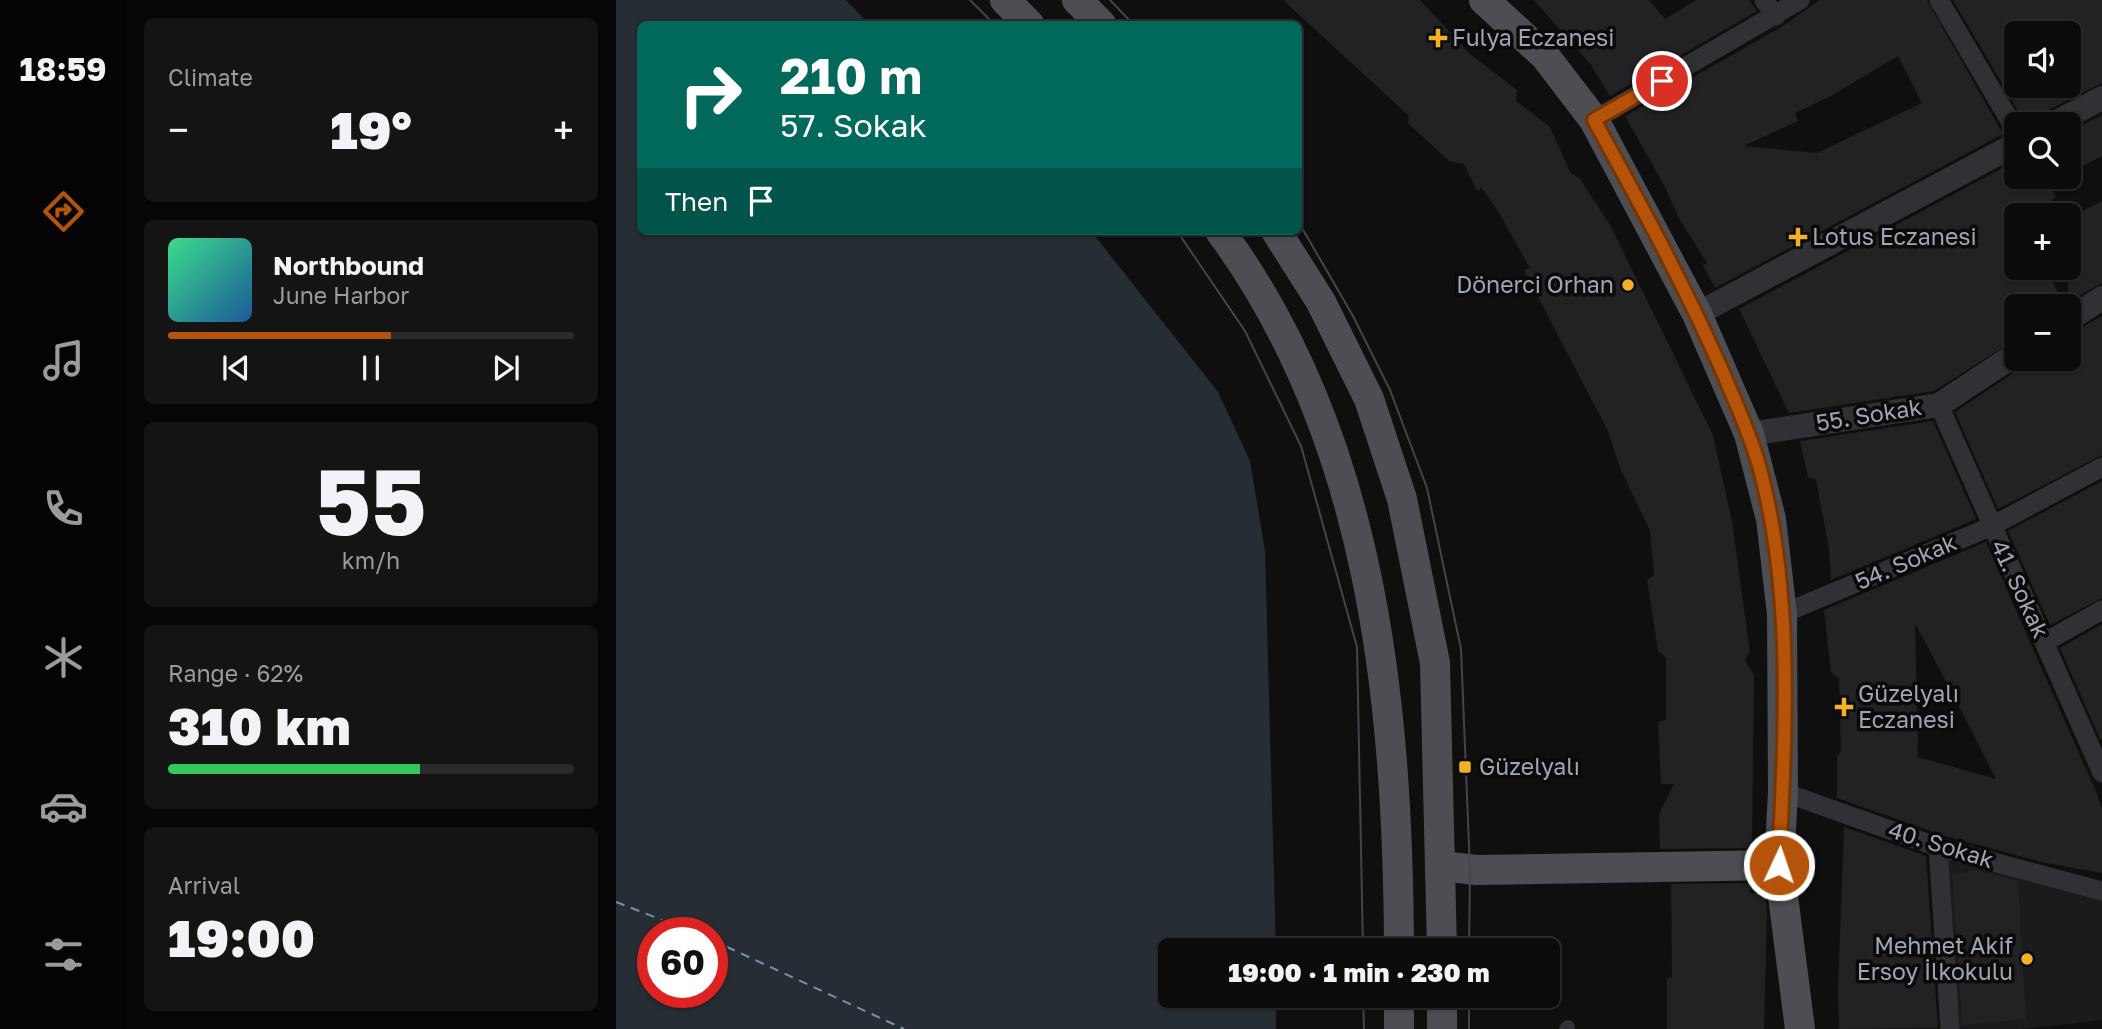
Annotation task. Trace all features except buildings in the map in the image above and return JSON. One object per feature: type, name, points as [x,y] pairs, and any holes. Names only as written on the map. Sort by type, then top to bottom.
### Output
[{"type":"main road","points":[[1005,0],[1026,21]]},
{"type":"main road","points":[[1077,0],[1098,21]]},
{"type":"main road","points":[[1484,0],[1545,55],[1594,120],[1697,314],[1749,434],[1771,519],[1782,614],[1783,792],[1779,865],[1800,1029]]},
{"type":"main road","points":[[1222,235],[1287,341],[1322,420],[1373,595],[1386,686],[1397,834],[1399,938]]},
{"type":"main road","points":[[1278,235],[1321,303],[1369,399],[1402,499],[1434,663],[1442,938]]},
{"type":"main road","points":[[1441,866],[1477,870],[1779,865]]},
{"type":"main road","points":[[1399,1008],[1399,1029]]},
{"type":"main road","points":[[1442,1008],[1442,1029]]},
{"type":"street","points":[[1764,0],[1776,16]]},
{"type":"street","points":[[1594,120],[1800,0]]},
{"type":"street","points":[[1939,0],[2005,112]]},
{"type":"street","points":[[2076,112],[2102,98]]},
{"type":"street","points":[[1697,314],[2004,150]]},
{"type":"street","points":[[2081,312],[2102,298]]},
{"type":"street","name":"55. Sokak","points":[[1749,434],[1939,405],[2004,362]]},
{"type":"street","name":"41. Sokak","points":[[1939,405],[1990,527],[2100,761]]},
{"type":"street","name":"54. Sokak","points":[[1782,614],[1990,527],[2102,467]]},
{"type":"street","points":[[2045,642],[2102,610]]},
{"type":"street","name":"40. Sokak","points":[[1783,792],[1938,847],[2102,891]]},
{"type":"street","points":[[1938,847],[1950,1029]]},
{"type":"shaded area","points":[[616,0],[846,0],[866,21],[637,21],[637,235],[1094,235],[1218,392],[1250,461],[1265,551],[1276,938],[1158,938],[1158,1008],[1276,1008],[1276,1029],[616,1029]]},
{"type":"shaded area","name":"Mehmet Akif Ersoy İlkokulu","points":[[1946,859],[2102,898],[2102,1020],[2022,1029],[1956,1029]]},
{"type":"ferry route","points":[[616,902],[655,917]]},
{"type":"ferry route","points":[[728,947],[904,1029]]},
{"type":"tram line","points":[[970,0],[991,21]]},
{"type":"tram line","points":[[1110,0],[1130,21]]},
{"type":"tram line","points":[[1302,228],[1353,316],[1390,390],[1427,488],[1461,649],[1470,870],[1469,938]]},
{"type":"tram line","points":[[1180,235],[1245,331],[1301,446],[1357,647],[1363,938]]},
{"type":"tram line","points":[[1363,1008],[1364,1029]]},
{"type":"tram line","points":[[1469,1008],[1469,1029]]},
{"type":"place","name":"Fulya Eczanesi","points":[[1438,38]]},
{"type":"place","name":"Lotus Eczanesi","points":[[1798,237]]},
{"type":"place","name":"Dönerci Orhan","points":[[1628,285]]},
{"type":"place","name":"Güzelyalı Eczanesi","points":[[1844,707]]},
{"type":"place","name":"Güzelyalı","points":[[1465,767]]},
{"type":"place","name":"Mehmet Akif Ersoy İlkokulu","points":[[2027,959]]},
{"type":"route","points":[[1662,81],[1594,120],[1697,314],[1749,434],[1760,469],[1771,519],[1782,614],[1783,792],[1779,865]]}]
